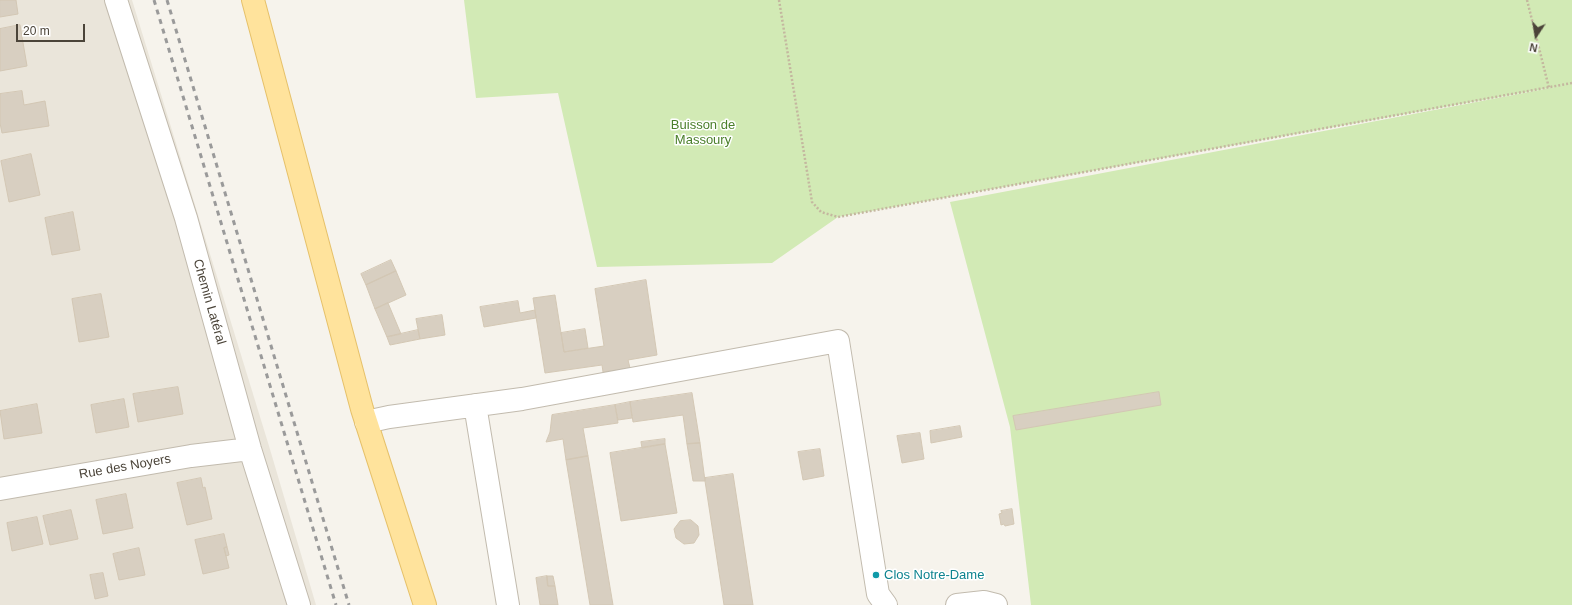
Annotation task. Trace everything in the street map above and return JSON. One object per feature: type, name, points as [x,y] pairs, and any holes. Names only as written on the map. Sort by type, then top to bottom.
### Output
[{"type":"main road","points":[[253,0],[331,297],[366,422],[425,605]]},
{"type":"street","name":"Chemin Latéral","points":[[116,0],[186,218],[250,449],[299,605]]},
{"type":"street","points":[[366,422],[389,417],[522,399],[838,341],[878,594],[886,605]]},
{"type":"street","points":[[475,405],[508,605]]},
{"type":"street","name":"Rue des Noyers","points":[[0,489],[191,456],[250,449]]},
{"type":"street","points":[[957,605],[984,602],[996,605]]},
{"type":"path","points":[[779,0],[812,202],[822,212],[838,217],[1572,84]]},
{"type":"path","points":[[1527,0],[1549,88]]},
{"type":"shaded area","points":[[0,0],[132,0],[269,446],[316,605],[0,605]]},
{"type":"green space","name":"Buisson de Massoury","points":[[464,0],[1572,0],[1572,605],[1031,605],[1010,427],[950,202],[1571,84],[838,217],[772,263],[597,267],[558,93],[476,98]]},
{"type":"building","points":[[0,0],[16,0],[18,14],[0,17]]},
{"type":"building","points":[[20,25],[27,66],[0,71],[0,29]]},
{"type":"building","points":[[22,91],[24,105],[45,101],[49,126],[2,133],[0,123],[0,94]]},
{"type":"building","points":[[31,154],[40,195],[9,202],[1,161]]},
{"type":"building","points":[[73,212],[80,250],[52,255],[45,218]]},
{"type":"building","points":[[391,260],[396,271],[366,285],[361,274]]},
{"type":"building","points":[[396,271],[406,295],[375,309],[366,285]]},
{"type":"building","points":[[646,280],[657,355],[628,360],[630,368],[603,372],[602,365],[545,373],[533,298],[555,295],[564,352],[604,346],[595,289]]},
{"type":"building","points":[[101,294],[109,337],[79,342],[72,299]]},
{"type":"building","points":[[518,301],[520,313],[535,310],[536,318],[484,327],[480,307]]},
{"type":"building","points":[[388,303],[401,334],[387,337],[375,309]]},
{"type":"building","points":[[442,315],[445,335],[420,339],[416,319]]},
{"type":"building","points":[[585,329],[588,348],[564,352],[561,333]]},
{"type":"building","points":[[418,330],[420,339],[390,345],[387,337]]},
{"type":"building","points":[[178,387],[183,414],[138,422],[133,394]]},
{"type":"building","points":[[1159,392],[1161,405],[1016,430],[1013,416]]},
{"type":"building","points":[[692,393],[700,443],[687,444],[683,415],[633,422],[630,402]]},
{"type":"building","points":[[124,399],[129,427],[96,433],[91,405]]},
{"type":"building","points":[[630,402],[632,418],[618,420],[615,405]]},
{"type":"building","points":[[37,404],[42,433],[4,439],[0,411]]},
{"type":"building","points":[[615,405],[618,423],[583,428],[588,456],[566,460],[563,439],[546,442],[550,432],[552,415]]},
{"type":"building","points":[[960,426],[962,437],[931,443],[930,431]]},
{"type":"building","points":[[920,433],[924,459],[902,463],[897,436]]},
{"type":"building","points":[[665,439],[665,444],[642,448],[641,442]]},
{"type":"building","points":[[700,443],[705,481],[693,481],[687,444]]},
{"type":"building","points":[[665,444],[677,513],[621,521],[610,453]]},
{"type":"building","points":[[820,449],[824,476],[803,480],[798,452]]},
{"type":"building","points":[[588,456],[613,605],[590,605],[566,460]]},
{"type":"building","points":[[733,474],[753,605],[724,605],[705,481],[705,478]]},
{"type":"building","points":[[201,478],[203,488],[205,487],[212,519],[187,525],[177,483]]},
{"type":"building","points":[[126,494],[133,528],[103,534],[96,500]]},
{"type":"building","points":[[1012,509],[1014,524],[1005,526],[1004,524],[1001,525],[999,514],[1002,513],[1001,511]]},
{"type":"building","points":[[71,510],[78,539],[50,545],[43,516]]},
{"type":"building","points":[[37,517],[43,544],[12,551],[7,523]]},
{"type":"building","points":[[691,520],[698,526],[699,535],[694,543],[684,544],[676,538],[674,529],[680,521]]},
{"type":"building","points":[[224,534],[227,547],[224,548],[229,568],[203,574],[195,540]]},
{"type":"building","points":[[227,547],[229,555],[226,556],[224,548]]},
{"type":"building","points":[[139,548],[145,575],[119,580],[113,554]]},
{"type":"building","points":[[103,573],[108,596],[95,599],[90,575]]},
{"type":"building","points":[[547,576],[548,586],[555,586],[558,605],[540,605],[536,578]]},
{"type":"building","points":[[547,576],[553,576],[555,586],[548,586]]},
{"type":"railway","points":[[154,0],[336,605]]},
{"type":"railway","points":[[167,0],[349,605]]},
{"type":"place","name":"Clos Notre-Dame","points":[[876,575]]}]
